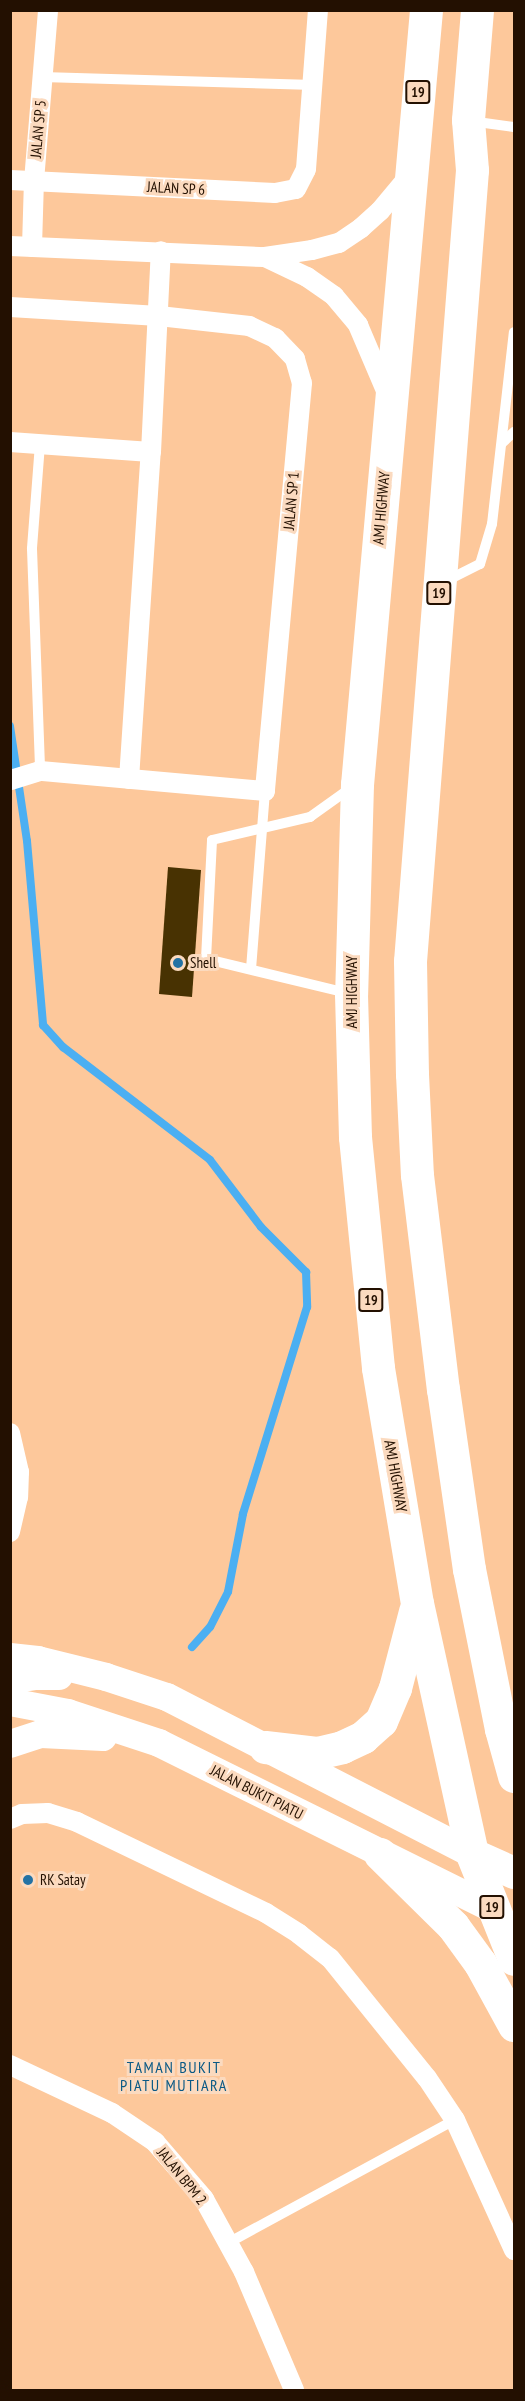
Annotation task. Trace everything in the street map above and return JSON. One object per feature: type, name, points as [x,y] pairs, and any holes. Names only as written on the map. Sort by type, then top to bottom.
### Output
[{"type":"highway","name":"AMJ HIGHWAY","points":[[426,10],[357,784],[351,994],[355,1137],[378,1368],[417,1603],[472,1854],[504,1913],[514,1959]]},
{"type":"highway","name":"19","points":[[477,10],[468,120],[472,170],[410,961],[417,1175],[448,1423],[470,1569],[508,1737],[514,1776]]},
{"type":"highway","points":[[265,1747],[317,1753],[342,1747],[363,1737],[381,1721],[395,1688],[417,1603]]},
{"type":"highway","points":[[380,1854],[453,1926],[480,1963],[514,2025]]},
{"type":"main road","points":[[10,1657],[38,1660],[106,1677],[166,1697],[472,1854],[514,1873]]},
{"type":"main road","points":[[10,1680],[36,1676],[106,1677]]},
{"type":"main road","name":"JALAN BUKIT PIATU","points":[[10,1702],[68,1713],[159,1743],[380,1854],[504,1913]]},
{"type":"main road","points":[[10,1744],[41,1734],[76,1733],[159,1743]]},
{"type":"street","name":"JALAN SP 5","points":[[32,247],[34,182],[48,10]]},
{"type":"street","points":[[314,85],[318,10]]},
{"type":"street","name":"JALAN SP 6","points":[[34,182],[275,193],[296,189],[306,169],[314,85]]},
{"type":"street","points":[[10,246],[265,257],[339,243],[380,211],[411,173]]},
{"type":"street","points":[[10,180],[34,182]]},
{"type":"street","points":[[129,779],[152,452],[161,251]]},
{"type":"street","points":[[265,257],[307,277],[334,296],[357,325],[391,401]]},
{"type":"street","name":"JALAN SP 1","points":[[10,307],[159,316],[249,326],[275,338],[295,359],[302,383],[265,791]]},
{"type":"street","points":[[10,442],[152,452]]},
{"type":"street","points":[[25,775],[129,779],[265,791]]},
{"type":"street","points":[[10,1433],[19,1472],[18,1497],[10,1532]]},
{"type":"street","points":[[10,1819],[22,1814],[48,1813],[76,1822],[266,1913],[299,1934],[330,1958],[427,2078],[455,2120],[514,2250]]},
{"type":"street","name":"JALAN BPM 2","points":[[11,2068],[112,2113],[156,2142],[204,2199],[244,2272],[294,2391]]},
{"type":"lane","points":[[42,77],[314,85]]},
{"type":"lane","points":[[468,120],[514,127]]},
{"type":"lane","points":[[440,584],[480,564],[492,524],[514,332]]},
{"type":"lane","points":[[502,443],[514,432]]},
{"type":"lane","points":[[25,775],[32,549],[40,444]]},
{"type":"lane","points":[[351,994],[206,958],[212,840],[310,817],[357,784]]},
{"type":"lane","points":[[251,969],[265,791]]},
{"type":"lane","points":[[228,2243],[455,2120]]},
{"type":"building","name":"Shell","points":[[168,867],[201,870],[192,997],[159,994]]},
{"type":"waterway","points":[[10,726],[27,841],[43,1025],[63,1047],[210,1160],[261,1227],[306,1272],[307,1307],[243,1514],[228,1592],[210,1627],[192,1647]]},
{"type":"place","name":"Shell","points":[[178,963]]},
{"type":"place","name":"RK Satay","points":[[28,1880]]},
{"type":"district","name":"TAMAN BUKIT PIATU MUTIARA","points":[[174,2076]]}]
